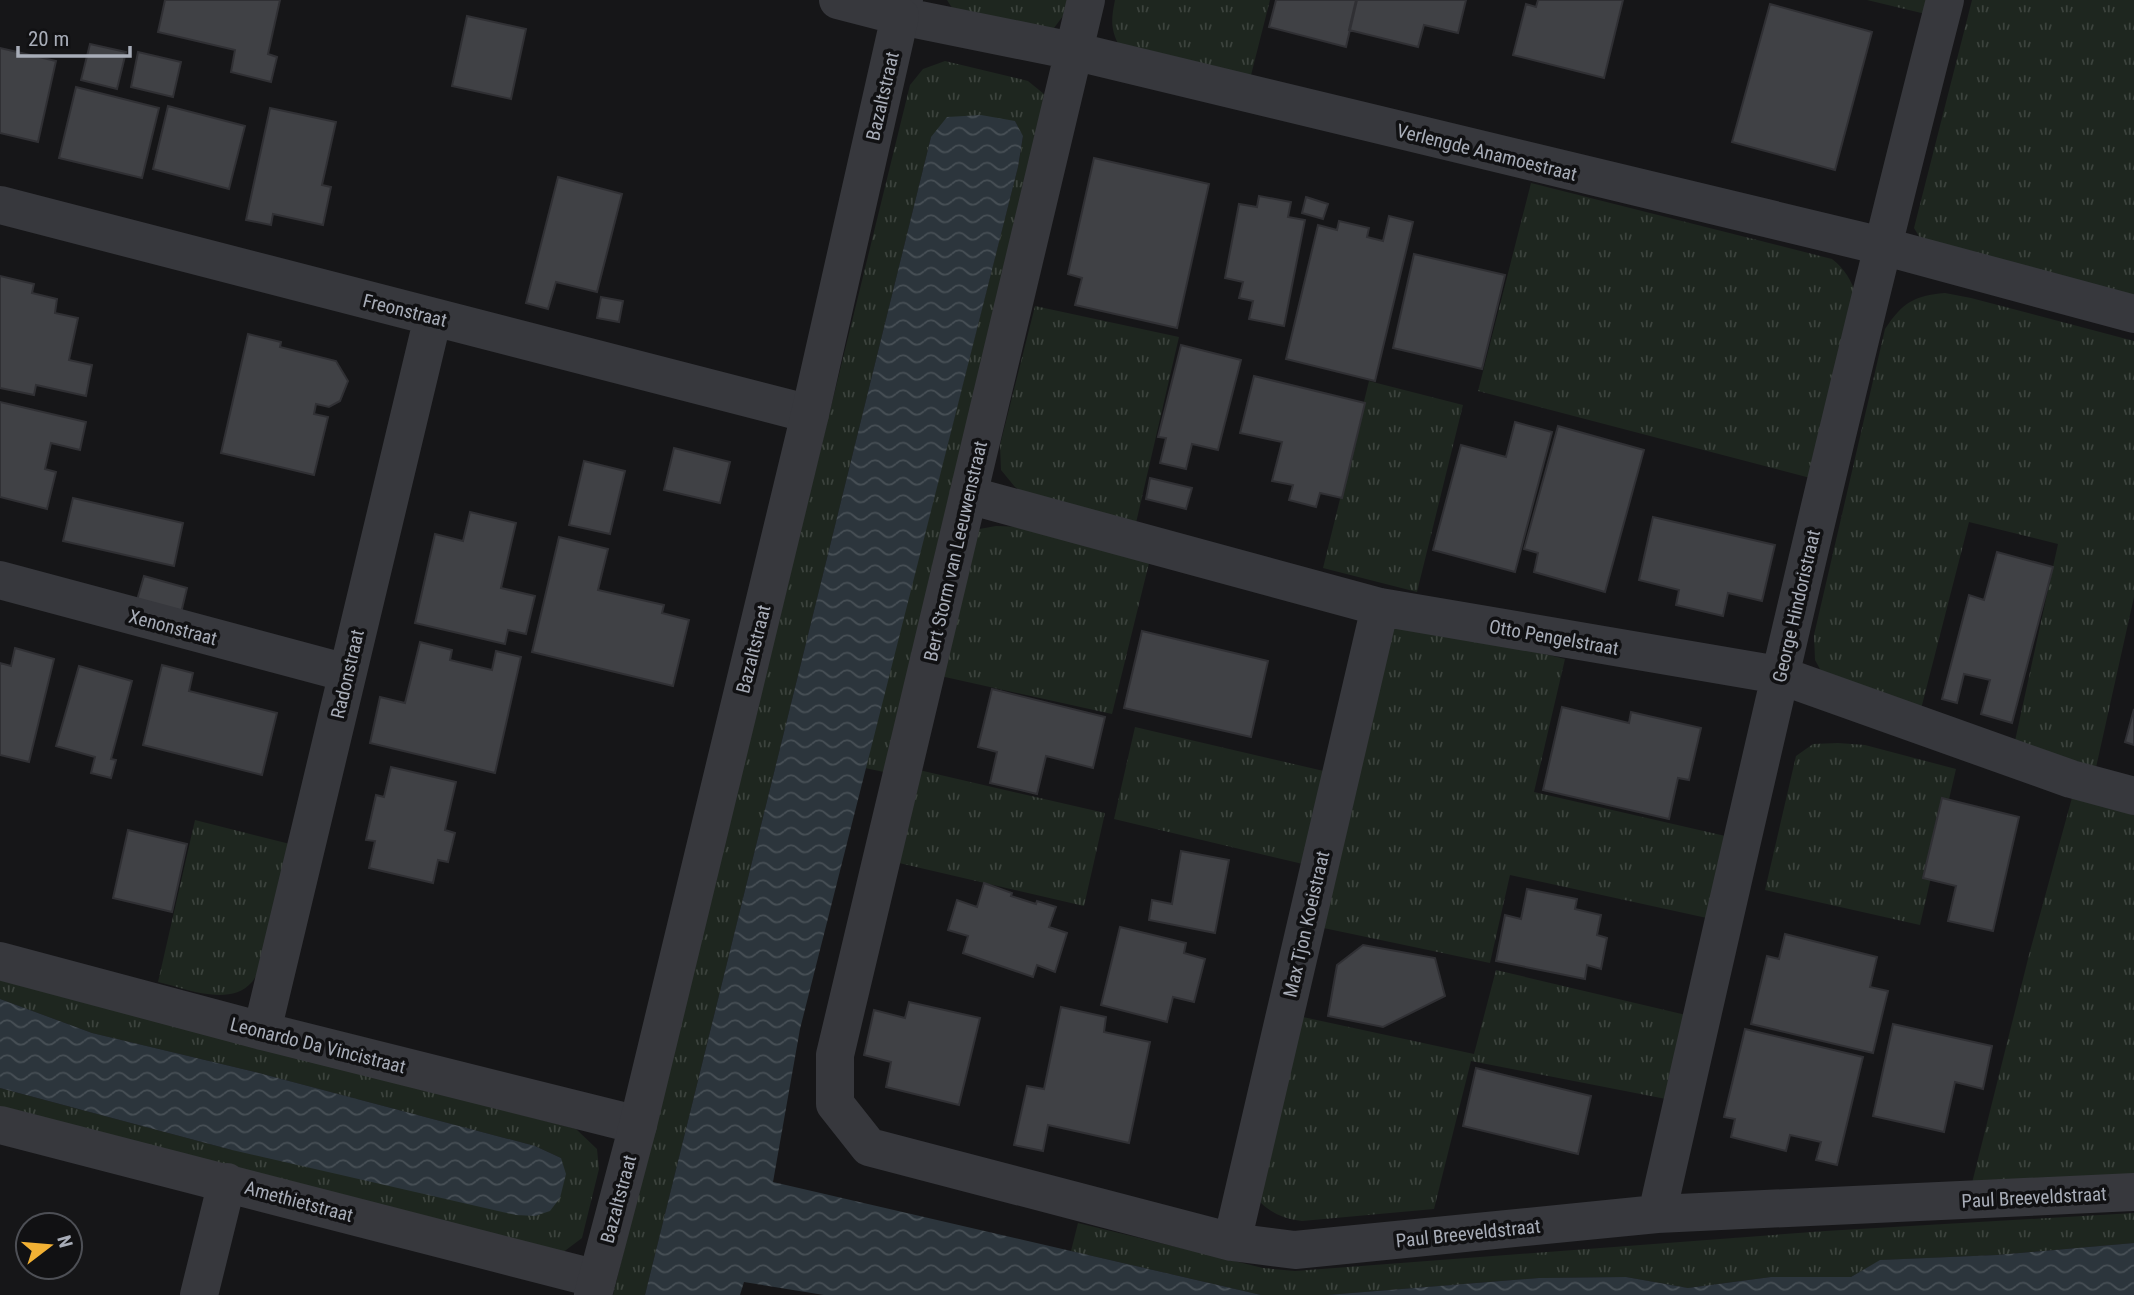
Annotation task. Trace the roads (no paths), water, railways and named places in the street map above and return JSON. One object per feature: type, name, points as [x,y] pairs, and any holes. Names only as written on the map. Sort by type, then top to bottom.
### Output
[{"type":"street","name":"Verlengde Anamoestraat","points":[[838,0],[902,8],[1882,246],[2134,314]]},
{"type":"street","name":"Bert Storm van Leeuwenstraat","points":[[835,1104],[835,1055],[1086,0]]},
{"type":"street","name":"George Hindoristraat","points":[[1657,1214],[1779,675],[1882,246],[1945,0]]},
{"type":"street","name":"Bazaltstraat","points":[[595,1287],[638,1125],[810,414],[902,8]]},
{"type":"street","name":"Freonstraat","points":[[0,205],[810,414]]},
{"type":"street","name":"Radonstraat","points":[[262,1031],[433,317]]},
{"type":"street","name":"Otto Pengelstraat","points":[[968,495],[1380,607],[1779,675],[2071,779],[2134,796]]},
{"type":"street","name":"Xenonstraat","points":[[0,580],[347,673]]},
{"type":"street","name":"Max Tjon Koeistraat","points":[[1232,1242],[1380,607]]},
{"type":"street","name":"Leonardo Da Vincistraat","points":[[0,961],[262,1031],[638,1125]]},
{"type":"street","name":"Paul Breeveldstraat","points":[[835,1104],[869,1147],[1232,1242],[1295,1250],[1657,1214],[2134,1192]]},
{"type":"street","name":"Amethietstraat","points":[[0,1125],[227,1182],[595,1287]]},
{"type":"street","points":[[199,1295],[227,1182]]},
{"type":"water","points":[[981,115],[1015,121],[1023,136],[1018,167],[800,1029],[773,1182],[1261,1295],[824,1295],[744,1282],[740,1295],[645,1295],[931,137],[947,117]]},
{"type":"water","points":[[0,999],[92,1033],[255,1072],[535,1146],[561,1158],[566,1174],[560,1198],[550,1211],[535,1216],[516,1215],[232,1150],[0,1088]]},
{"type":"water","points":[[2134,1243],[2134,1295],[1327,1295],[1539,1278],[1626,1277],[1688,1288],[1771,1277],[1851,1277],[1880,1260],[1997,1255]]}]
